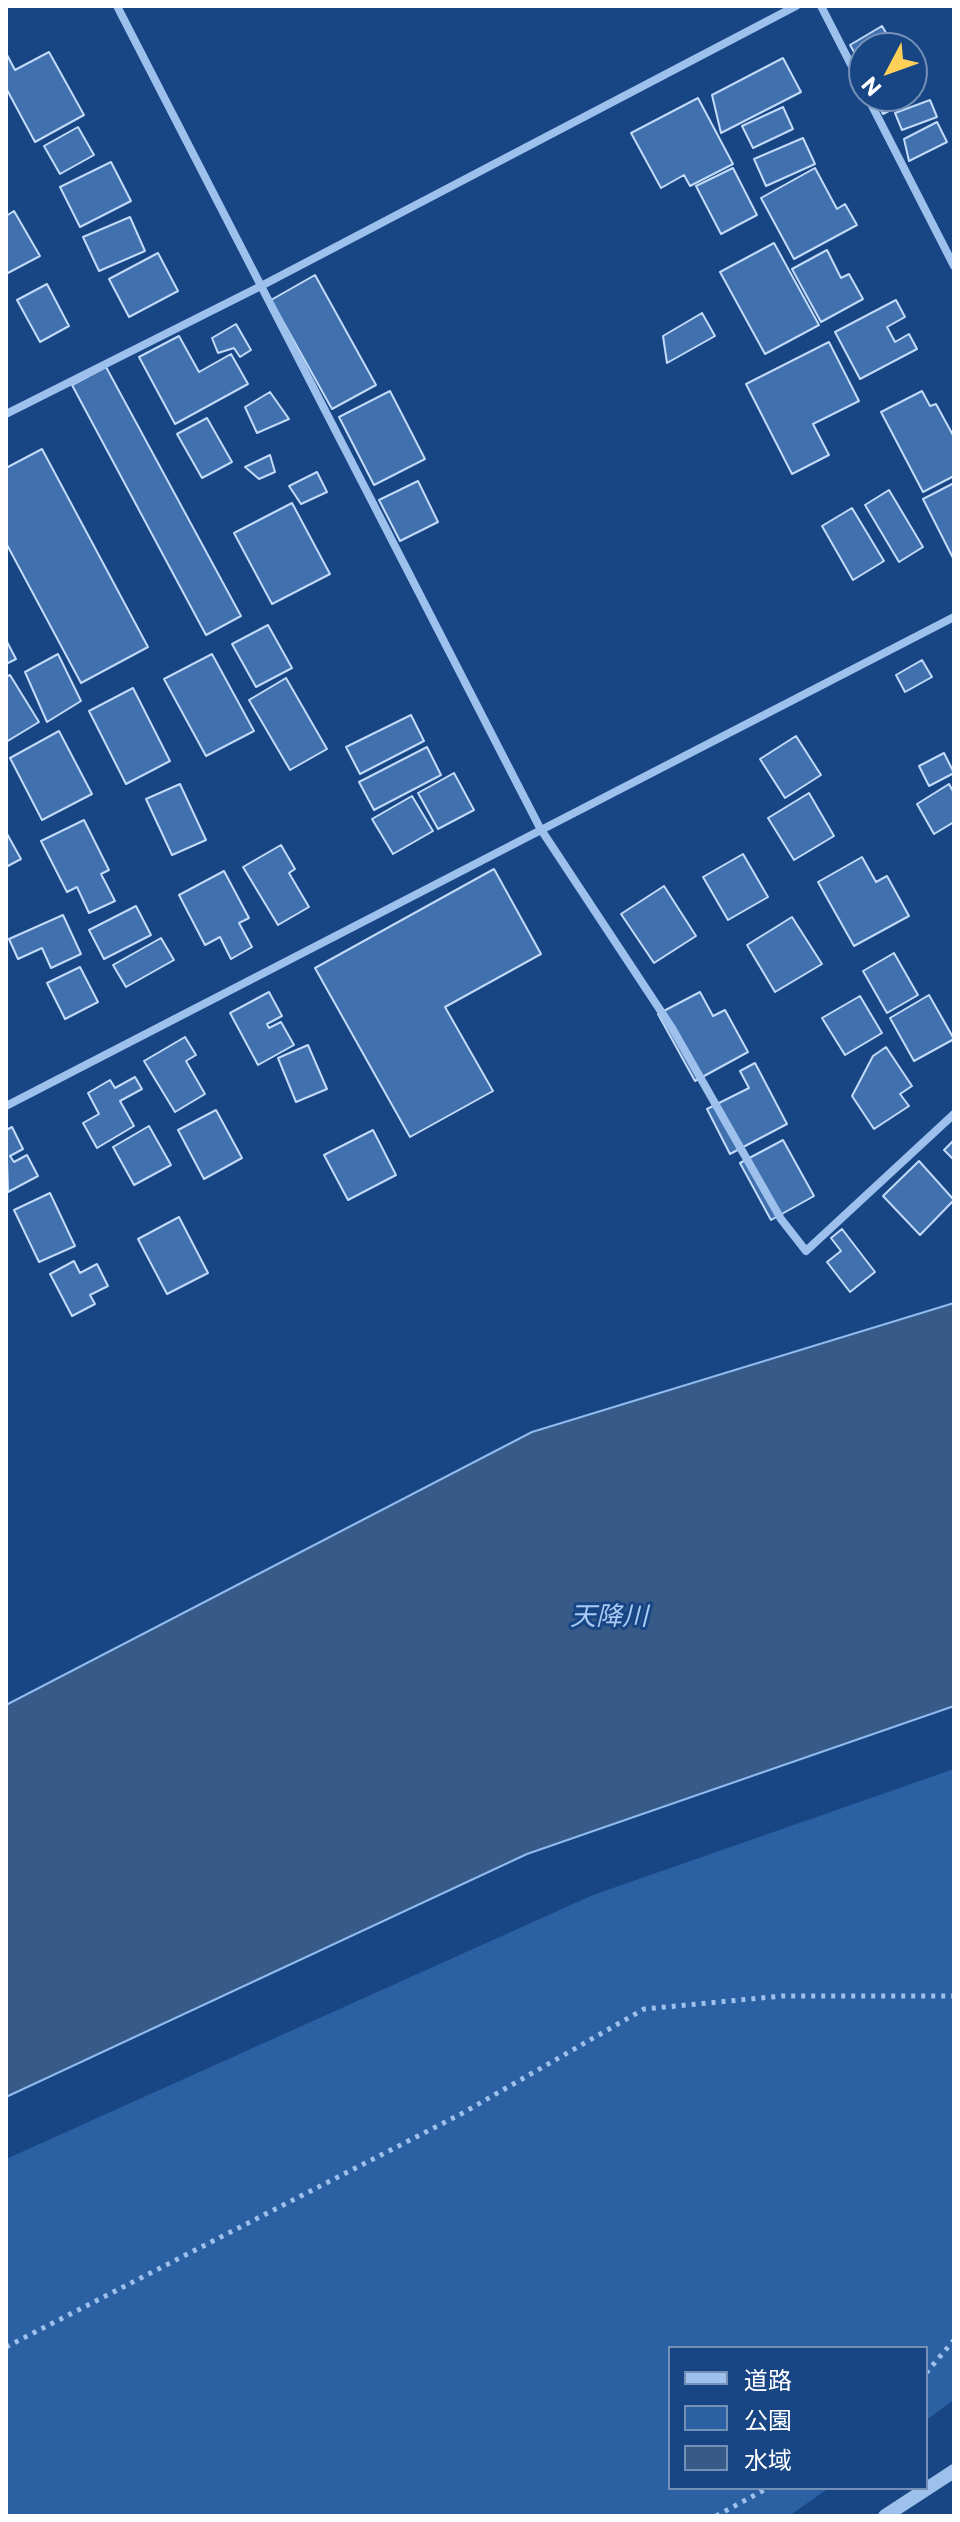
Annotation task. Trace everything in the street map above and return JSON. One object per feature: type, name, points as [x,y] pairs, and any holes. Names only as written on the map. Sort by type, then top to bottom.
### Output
[{"type":"street","points":[[117,6],[540,828],[672,1028],[781,1219],[806,1251],[954,1114]]},
{"type":"street","points":[[6,414],[261,286],[796,6]]},
{"type":"street","points":[[821,6],[848,59]]},
{"type":"street","points":[[875,112],[954,266]]},
{"type":"street","points":[[6,1106],[954,617]]},
{"type":"street","points":[[928,2488],[954,2471]]},
{"type":"street","points":[[885,2516],[925,2490]]},
{"type":"path","points":[[6,2347],[461,2114],[644,2009],[782,1996],[954,1996]]},
{"type":"path","points":[[928,2371],[954,2340]]},
{"type":"path","points":[[716,2516],[764,2490]]},
{"type":"green space","points":[[954,1769],[954,2400],[928,2419],[928,2346],[668,2346],[668,2490],[826,2490],[789,2516],[6,2516],[6,2159],[593,1895]]},
{"type":"water","name":"天降川","points":[[954,1303],[954,1706],[527,1854],[6,2097],[6,1705],[532,1432]]},
{"type":"building","points":[[882,26],[886,32],[872,32]]},
{"type":"building","points":[[49,52],[84,115],[35,142],[6,88],[6,53],[15,70]]},
{"type":"building","points":[[783,58],[801,92],[721,133],[712,95]]},
{"type":"building","points":[[698,98],[733,164],[690,186],[684,175],[661,188],[631,133]]},
{"type":"building","points":[[928,101],[937,117],[902,130],[895,113],[928,112]]},
{"type":"building","points":[[783,107],[793,129],[753,148],[742,126]]},
{"type":"building","points":[[937,122],[947,142],[909,161],[904,139]]},
{"type":"building","points":[[78,127],[94,155],[60,174],[44,146]]},
{"type":"building","points":[[803,138],[815,164],[766,186],[754,159]]},
{"type":"building","points":[[111,162],[131,201],[80,227],[60,187]]},
{"type":"building","points":[[733,168],[757,215],[721,234],[696,186]]},
{"type":"building","points":[[815,168],[837,209],[845,204],[857,225],[794,259],[761,198]]},
{"type":"building","points":[[14,211],[40,256],[6,274],[6,216]]},
{"type":"building","points":[[130,217],[145,251],[99,271],[83,237]]},
{"type":"building","points":[[774,243],[819,325],[765,354],[720,272]]},
{"type":"building","points":[[827,250],[841,278],[849,274],[863,299],[821,322],[792,269]]},
{"type":"building","points":[[158,253],[178,291],[129,317],[109,279]]},
{"type":"building","points":[[315,275],[376,385],[332,409],[271,300]]},
{"type":"building","points":[[47,284],[69,326],[40,342],[17,300]]},
{"type":"building","points":[[896,300],[905,317],[887,327],[895,342],[909,334],[917,349],[860,379],[835,332]]},
{"type":"building","points":[[702,313],[715,336],[667,363],[663,336]]},
{"type":"building","points":[[236,324],[251,350],[240,357],[234,348],[218,353],[212,338]]},
{"type":"building","points":[[179,336],[199,372],[231,354],[248,384],[175,424],[139,357]]},
{"type":"building","points":[[829,342],[859,401],[813,424],[829,455],[792,474],[746,384]]},
{"type":"building","points":[[106,367],[241,616],[206,635],[72,385]]},
{"type":"building","points":[[390,391],[425,459],[374,485],[339,417]]},
{"type":"building","points":[[922,391],[930,406],[936,404],[954,437],[954,476],[923,492],[881,412]]},
{"type":"building","points":[[270,392],[289,419],[257,433],[245,407]]},
{"type":"building","points":[[207,418],[232,462],[202,478],[177,434]]},
{"type":"building","points":[[42,449],[148,647],[81,683],[6,543],[6,468]]},
{"type":"building","points":[[270,455],[275,472],[259,479],[245,467]]},
{"type":"building","points":[[317,472],[327,492],[301,504],[289,486]]},
{"type":"building","points":[[418,481],[438,522],[400,541],[379,500]]},
{"type":"building","points":[[954,483],[954,560],[923,499]]},
{"type":"building","points":[[889,490],[923,547],[899,562],[865,505]]},
{"type":"building","points":[[292,503],[330,574],[272,604],[234,533]]},
{"type":"building","points":[[852,508],[884,561],[853,580],[822,526]]},
{"type":"building","points":[[268,625],[292,668],[256,687],[232,644]]},
{"type":"building","points":[[6,640],[16,659],[6,664]]},
{"type":"building","points":[[58,654],[81,701],[47,722],[25,672]]},
{"type":"building","points":[[212,654],[254,731],[206,756],[164,679]]},
{"type":"building","points":[[922,660],[932,677],[905,692],[896,675]]},
{"type":"building","points":[[10,675],[39,722],[6,742],[6,677]]},
{"type":"building","points":[[286,678],[327,749],[290,770],[249,700]]},
{"type":"building","points":[[133,688],[170,761],[126,784],[89,711]]},
{"type":"building","points":[[411,715],[424,741],[360,774],[346,747]]},
{"type":"building","points":[[59,731],[92,794],[42,820],[10,758]]},
{"type":"building","points":[[796,736],[821,775],[785,798],[760,759]]},
{"type":"building","points":[[427,747],[441,775],[374,810],[359,782]]},
{"type":"building","points":[[944,753],[954,773],[929,786],[919,766]]},
{"type":"building","points":[[454,773],[474,810],[438,829],[418,793]]},
{"type":"building","points":[[180,784],[206,840],[172,855],[146,799]]},
{"type":"building","points":[[949,784],[954,793],[954,822],[934,834],[917,804]]},
{"type":"building","points":[[809,793],[834,836],[794,860],[768,818]]},
{"type":"building","points":[[412,796],[433,831],[393,854],[372,819]]},
{"type":"building","points":[[84,820],[109,870],[101,874],[115,901],[89,913],[77,887],[67,892],[41,841]]},
{"type":"building","points":[[6,832],[21,859],[6,867]]},
{"type":"building","points":[[281,845],[295,869],[289,873],[309,907],[278,925],[243,867]]},
{"type":"building","points":[[743,854],[768,897],[728,920],[703,877]]},
{"type":"building","points":[[862,857],[876,882],[887,876],[909,916],[854,946],[818,882]]},
{"type":"building","points":[[494,869],[541,954],[445,1007],[493,1091],[410,1137],[315,968]]},
{"type":"building","points":[[224,871],[249,918],[239,923],[252,947],[231,959],[220,937],[205,945],[179,895]]},
{"type":"building","points":[[664,886],[696,936],[654,963],[621,914]]},
{"type":"building","points":[[136,906],[151,935],[104,959],[89,930]]},
{"type":"building","points":[[63,915],[81,954],[51,968],[42,948],[18,959],[9,939]]},
{"type":"building","points":[[792,917],[822,964],[775,992],[747,945]]},
{"type":"building","points":[[161,938],[174,960],[126,987],[113,965]]},
{"type":"building","points":[[894,953],[918,995],[887,1013],[863,971]]},
{"type":"building","points":[[80,967],[98,1002],[65,1019],[47,983]]},
{"type":"building","points":[[269,992],[282,1016],[267,1024],[269,1028],[281,1022],[294,1045],[258,1065],[230,1013]]},
{"type":"building","points":[[700,992],[713,1016],[725,1010],[748,1052],[695,1081],[658,1014]]},
{"type":"building","points":[[929,995],[954,1039],[914,1061],[890,1018]]},
{"type":"building","points":[[860,996],[882,1033],[845,1055],[822,1018]]},
{"type":"building","points":[[185,1037],[196,1055],[186,1061],[205,1094],[175,1112],[144,1061]]},
{"type":"building","points":[[308,1045],[327,1089],[296,1102],[278,1058]]},
{"type":"building","points":[[886,1047],[912,1086],[900,1094],[909,1106],[874,1129],[852,1096],[873,1056]]},
{"type":"building","points":[[755,1063],[787,1124],[730,1154],[707,1109],[749,1088],[740,1071]]},
{"type":"building","points":[[135,1077],[142,1089],[120,1101],[134,1126],[97,1148],[83,1123],[99,1114],[88,1093],[110,1080],[115,1088]]},
{"type":"building","points":[[216,1110],[242,1158],[204,1179],[178,1130]]},
{"type":"building","points":[[149,1126],[171,1165],[134,1185],[113,1147]]},
{"type":"building","points":[[12,1127],[23,1149],[10,1156],[14,1162],[27,1155],[38,1176],[8,1192],[6,1130]]},
{"type":"building","points":[[373,1130],[396,1175],[348,1200],[324,1155]]},
{"type":"building","points":[[783,1140],[814,1196],[771,1220],[740,1163]]},
{"type":"building","points":[[954,1140],[954,1160],[944,1150]]},
{"type":"building","points":[[919,1161],[954,1200],[920,1235],[883,1196]]},
{"type":"building","points":[[50,1193],[75,1246],[39,1262],[14,1210]]},
{"type":"building","points":[[179,1217],[208,1273],[167,1294],[138,1239]]},
{"type":"building","points":[[842,1229],[875,1272],[850,1292],[827,1262],[841,1251],[831,1238]]},
{"type":"building","points":[[74,1261],[80,1273],[97,1264],[108,1286],[90,1295],[95,1304],[72,1316],[50,1274]]}]
